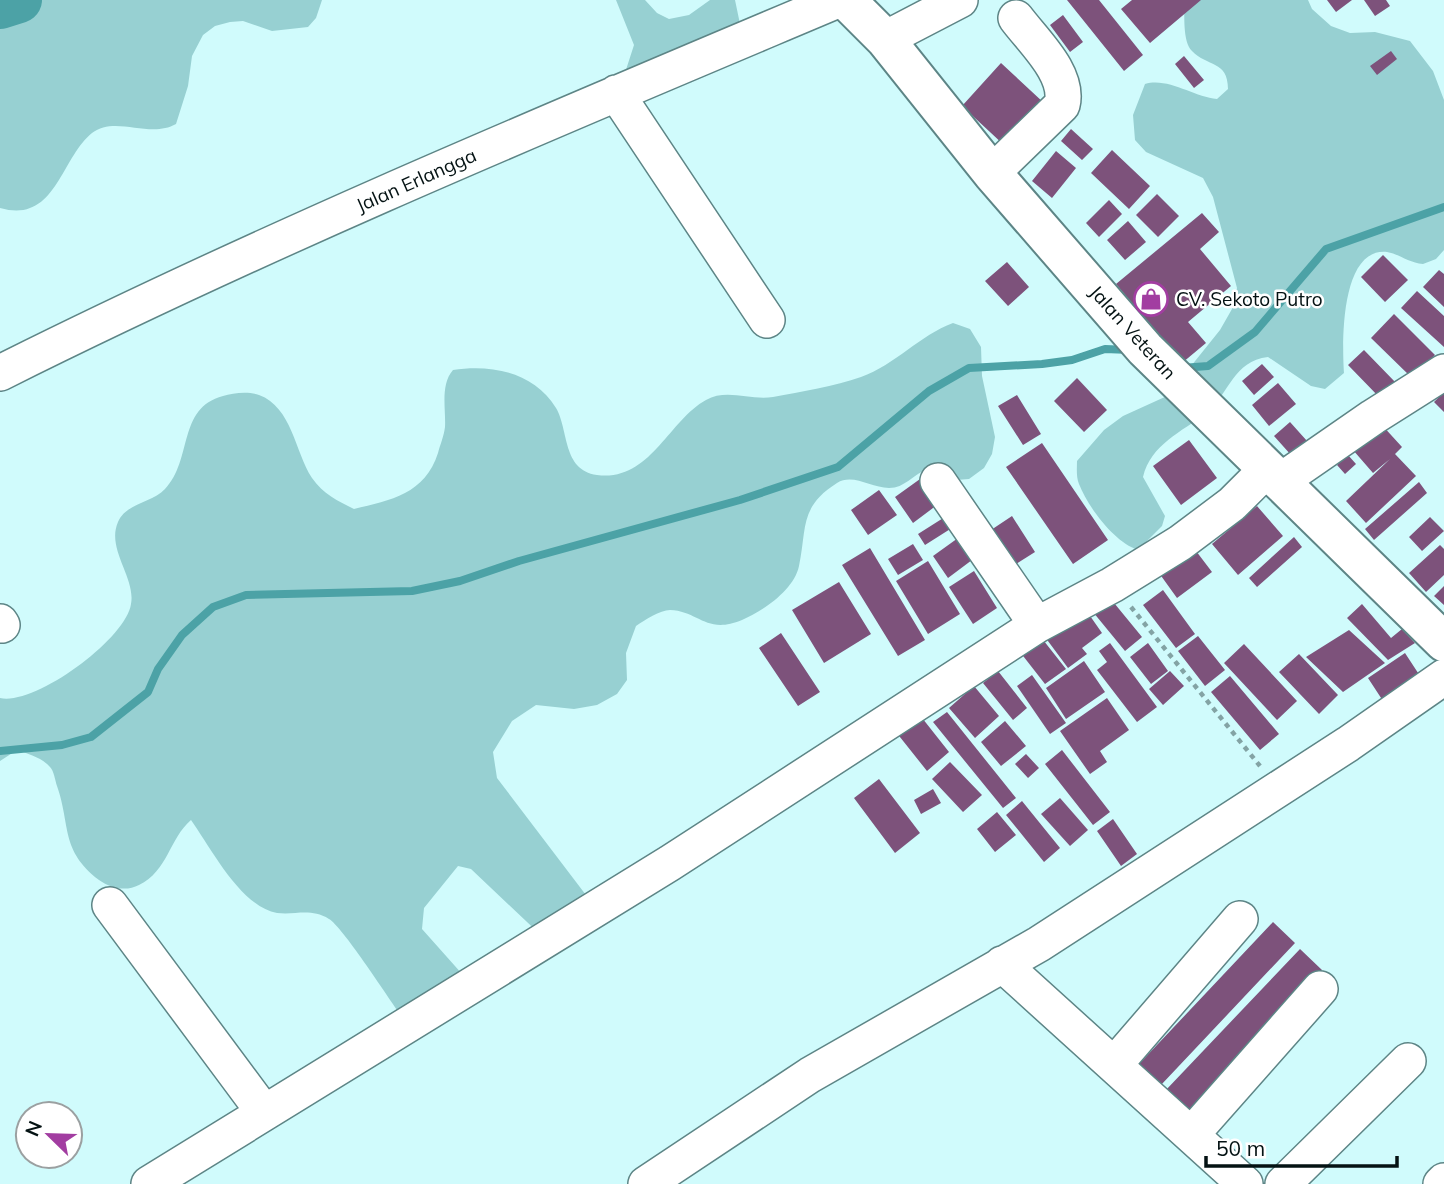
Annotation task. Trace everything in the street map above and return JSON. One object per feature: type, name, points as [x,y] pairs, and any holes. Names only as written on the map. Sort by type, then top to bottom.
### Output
[{"type":"main road","name":"Jalan Veteran","points":[[846,0],[885,39],[992,173],[1156,360],[1444,642]]},
{"type":"street","name":"Jalan Erlangga","points":[[0,373],[282,240],[616,93],[838,0]]},
{"type":"street","points":[[885,39],[960,0]]},
{"type":"street","points":[[992,173],[1062,105],[1065,92],[1059,75],[1016,18]]},
{"type":"street","points":[[616,93],[767,320]]},
{"type":"street","points":[[155,1182],[263,1111],[670,863],[1037,625],[1112,584],[1191,535],[1273,476],[1444,372]]},
{"type":"street","points":[[938,481],[1037,625]]},
{"type":"street","points":[[646,1184],[810,1075],[1002,964],[1278,789],[1444,677]]},
{"type":"street","points":[[110,905],[263,1111]]},
{"type":"street","points":[[1114,1065],[1240,919]]},
{"type":"street","points":[[1002,964],[1245,1184]]},
{"type":"street","points":[[1191,1135],[1320,989]]},
{"type":"street","points":[[1283,1184],[1408,1061]]},
{"type":"path","points":[[1112,584],[1278,789]]},
{"type":"shaded area","points":[[0,0],[322,0],[316,18],[308,27],[272,31],[243,21],[215,26],[203,35],[192,56],[188,86],[176,124],[155,129],[122,126],[101,128],[81,144],[45,198],[34,207],[19,210],[0,208]]},
{"type":"shaded area","points":[[616,0],[645,0],[657,13],[669,19],[689,15],[710,0],[735,0],[740,24],[623,79],[634,45]]},
{"type":"shaded area","points":[[1184,0],[1308,0],[1312,9],[1331,26],[1350,33],[1375,32],[1410,41],[1433,71],[1444,100],[1444,250],[1436,259],[1423,264],[1387,252],[1372,255],[1360,265],[1352,280],[1347,300],[1343,341],[1344,373],[1325,389],[1311,386],[1268,357],[1256,360],[1239,371],[1206,413],[1160,447],[1143,477],[1165,516],[1162,526],[1138,550],[1120,540],[1095,513],[1079,484],[1077,461],[1104,430],[1123,416],[1167,396],[1220,330],[1232,309],[1237,288],[1213,197],[1203,178],[1146,152],[1135,140],[1133,115],[1145,84],[1163,83],[1217,99],[1228,89],[1221,68],[1198,56],[1189,46],[1185,34]]},
{"type":"shaded area","points":[[953,323],[970,329],[981,347],[982,376],[995,437],[992,454],[984,468],[969,479],[956,480],[926,470],[904,484],[889,488],[856,480],[837,483],[816,501],[810,510],[796,575],[784,591],[768,605],[742,620],[720,625],[680,611],[666,610],[657,613],[636,626],[626,653],[627,680],[617,694],[597,705],[574,709],[536,705],[512,721],[493,752],[497,778],[592,903],[545,939],[471,869],[458,866],[424,908],[422,929],[471,984],[406,1023],[336,925],[316,914],[277,913],[251,900],[228,875],[191,820],[149,879],[129,888],[113,887],[99,880],[87,869],[72,848],[50,767],[39,758],[17,750],[0,761],[0,698],[15,698],[35,692],[56,681],[97,651],[125,618],[131,604],[131,594],[116,543],[118,522],[133,507],[160,494],[174,477],[192,423],[208,402],[236,393],[259,395],[270,401],[286,420],[316,484],[354,509],[405,493],[425,478],[444,434],[445,390],[453,370],[496,370],[510,373],[536,386],[556,408],[568,448],[578,466],[597,475],[615,475],[645,460],[680,422],[706,400],[722,395],[773,397],[861,377]]},
{"type":"building","points":[[1067,0],[1099,0],[1143,55],[1124,71]]},
{"type":"building","points":[[1132,0],[1201,0],[1150,43],[1121,9]]},
{"type":"building","points":[[1327,0],[1352,0],[1336,12]]},
{"type":"building","points":[[1364,0],[1386,0],[1390,6],[1375,16]]},
{"type":"building","points":[[1063,15],[1083,42],[1070,52],[1050,25]]},
{"type":"building","points":[[1391,51],[1397,59],[1377,75],[1370,66]]},
{"type":"building","points":[[1184,56],[1204,80],[1194,88],[1175,64]]},
{"type":"building","points":[[1001,63],[1044,103],[1005,146],[962,106]]},
{"type":"building","points":[[1071,129],[1093,149],[1082,160],[1061,141]]},
{"type":"building","points":[[1112,150],[1150,186],[1129,209],[1091,173]]},
{"type":"building","points":[[1056,151],[1076,168],[1052,198],[1032,181]]},
{"type":"building","points":[[1157,194],[1179,216],[1158,237],[1136,215]]},
{"type":"building","points":[[1109,200],[1122,214],[1099,237],[1086,223]]},
{"type":"building","points":[[1202,213],[1219,232],[1200,249],[1231,286],[1188,322],[1206,343],[1182,363],[1116,284]]},
{"type":"building","points":[[1128,221],[1146,242],[1125,260],[1107,240]]},
{"type":"building","points":[[1383,255],[1408,280],[1385,302],[1361,277]]},
{"type":"building","points":[[1007,262],[1029,287],[1008,306],[985,281]]},
{"type":"building","points":[[1439,270],[1444,274],[1444,307],[1423,287]]},
{"type":"building","points":[[1417,291],[1444,316],[1444,347],[1401,308]]},
{"type":"building","points":[[1394,314],[1435,355],[1412,378],[1371,338]]},
{"type":"building","points":[[1364,350],[1397,384],[1381,399],[1348,365]]},
{"type":"building","points":[[1262,364],[1274,377],[1254,395],[1242,381]]},
{"type":"building","points":[[1077,378],[1107,410],[1084,432],[1054,401]]},
{"type":"building","points":[[1278,383],[1296,404],[1269,426],[1252,405]]},
{"type":"building","points":[[1444,392],[1444,412],[1434,402]]},
{"type":"building","points":[[1017,395],[1041,434],[1023,445],[998,406]]},
{"type":"building","points":[[1290,422],[1316,451],[1300,465],[1274,436]]},
{"type":"building","points":[[1381,424],[1402,447],[1395,454],[1416,476],[1366,523],[1346,501],[1390,459],[1373,473],[1353,450]]},
{"type":"building","points":[[1189,440],[1217,478],[1181,505],[1153,466]]},
{"type":"building","points":[[1042,443],[1108,540],[1073,564],[1006,467]]},
{"type":"building","points":[[1348,455],[1356,464],[1345,474],[1337,465]]},
{"type":"building","points":[[927,474],[945,499],[913,523],[895,497]]},
{"type":"building","points":[[1419,482],[1427,493],[1374,540],[1365,529]]},
{"type":"building","points":[[879,490],[897,515],[868,535],[851,510]]},
{"type":"building","points":[[1257,506],[1283,536],[1238,575],[1212,544]]},
{"type":"building","points":[[948,515],[955,526],[925,545],[918,534]]},
{"type":"building","points":[[1012,516],[1035,552],[1013,566],[991,530]]},
{"type":"building","points":[[1430,517],[1444,531],[1422,551],[1409,537]]},
{"type":"building","points":[[965,533],[980,554],[948,578],[933,556]]},
{"type":"building","points":[[1294,537],[1302,547],[1257,587],[1249,578]]},
{"type":"building","points":[[913,544],[923,560],[898,575],[888,559]]},
{"type":"building","points":[[1440,545],[1444,549],[1444,575],[1426,592],[1409,573]]},
{"type":"building","points":[[1193,547],[1212,572],[1177,598],[1159,573]]},
{"type":"building","points":[[870,548],[925,640],[898,656],[842,565]]},
{"type":"building","points":[[928,561],[960,614],[928,634],[896,581]]},
{"type":"building","points":[[974,571],[997,608],[973,624],[949,587]]},
{"type":"building","points":[[839,582],[871,634],[824,663],[792,610]]},
{"type":"building","points":[[1444,586],[1444,605],[1434,596]]},
{"type":"building","points":[[1163,590],[1195,634],[1176,648],[1143,605]]},
{"type":"building","points":[[1110,598],[1142,637],[1125,651],[1093,612]]},
{"type":"building","points":[[1362,604],[1391,638],[1402,629],[1415,643],[1388,660],[1347,618]]},
{"type":"building","points":[[1088,613],[1102,633],[1082,648],[1087,654],[1068,668],[1045,637],[1064,623],[1068,628]]},
{"type":"building","points":[[1349,630],[1385,663],[1343,692],[1306,657]]},
{"type":"building","points":[[781,633],[820,692],[798,706],[759,648]]},
{"type":"building","points":[[1040,636],[1066,669],[1045,684],[1020,652]]},
{"type":"building","points":[[1198,636],[1225,670],[1205,686],[1178,651]]},
{"type":"building","points":[[1110,643],[1157,707],[1137,722],[1097,670],[1107,662],[1099,651]]},
{"type":"building","points":[[1148,643],[1168,671],[1151,684],[1130,657]]},
{"type":"building","points":[[1244,644],[1297,701],[1277,720],[1224,663]]},
{"type":"building","points":[[1405,653],[1422,679],[1385,704],[1368,678]]},
{"type":"building","points":[[1299,654],[1338,695],[1319,714],[1279,672]]},
{"type":"building","points":[[1084,661],[1105,692],[1066,719],[1046,688]]},
{"type":"building","points":[[998,671],[1027,708],[1013,720],[983,683]]},
{"type":"building","points":[[1170,671],[1184,686],[1163,705],[1149,689]]},
{"type":"building","points":[[1032,675],[1066,723],[1050,734],[1017,686]]},
{"type":"building","points":[[1230,676],[1279,734],[1260,750],[1211,692]]},
{"type":"building","points":[[974,686],[999,716],[975,738],[949,708]]},
{"type":"building","points":[[1107,698],[1129,730],[1100,751],[1107,762],[1090,774],[1060,731]]},
{"type":"building","points":[[915,709],[949,752],[927,771],[892,727]]},
{"type":"building","points":[[947,712],[1016,798],[1003,808],[933,722]]},
{"type":"building","points":[[1005,721],[1026,746],[1001,766],[981,742]]},
{"type":"building","points":[[1062,750],[1110,812],[1093,825],[1045,764]]},
{"type":"building","points":[[1026,754],[1039,768],[1028,778],[1015,764]]},
{"type":"building","points":[[950,762],[982,795],[963,812],[932,779]]},
{"type":"building","points":[[879,779],[920,833],[895,853],[854,798]]},
{"type":"building","points":[[933,789],[941,803],[921,814],[914,800]]},
{"type":"building","points":[[1060,798],[1088,830],[1070,846],[1041,814]]},
{"type":"building","points":[[1022,801],[1060,848],[1044,862],[1006,815]]},
{"type":"building","points":[[997,812],[1016,835],[995,852],[977,829]]},
{"type":"building","points":[[1113,819],[1137,854],[1121,866],[1097,831]]},
{"type":"building","points":[[1273,922],[1295,943],[1161,1085],[1139,1064]]},
{"type":"building","points":[[1300,949],[1322,970],[1188,1113],[1165,1091]]},
{"type":"waterway","points":[[0,6],[19,0]]},
{"type":"waterway","points":[[1182,368],[1208,366],[1255,332],[1326,249],[1444,207]]},
{"type":"waterway","points":[[0,751],[62,745],[91,737],[148,692],[158,669],[182,635],[213,607],[246,595],[412,591],[460,581],[519,561],[740,500],[838,467],[929,391],[969,368],[1042,364],[1072,360],[1105,349],[1130,350]]},
{"type":"place","name":"CV. Sekoto Putro","points":[[1151,299]]}]
